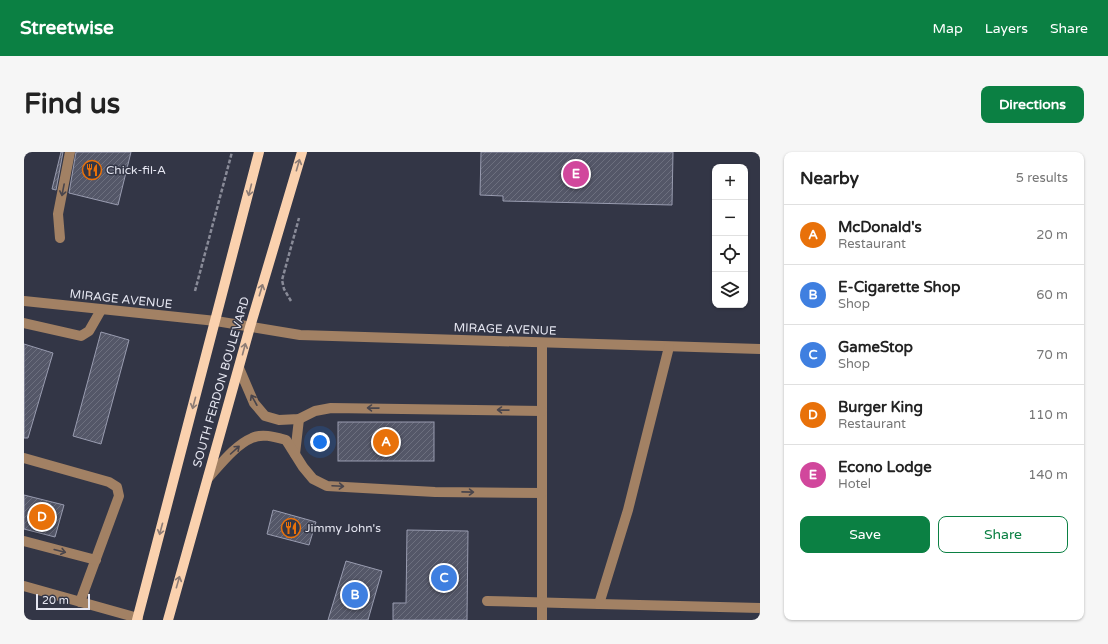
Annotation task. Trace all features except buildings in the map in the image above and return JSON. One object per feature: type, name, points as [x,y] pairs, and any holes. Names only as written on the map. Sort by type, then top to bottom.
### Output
[{"type":"main road","name":"SOUTH FERDON BOULEVARD","points":[[137,619],[259,152]]},
{"type":"main road","name":"SOUTH FERDON BOULEVARD","points":[[168,620],[250,327],[302,152]]},
{"type":"street","points":[[60,238],[58,214],[70,152]]},
{"type":"street","name":"MIRAGE AVENUE","points":[[24,301],[216,321],[300,335],[760,349]]},
{"type":"street","points":[[24,323],[81,336],[89,331],[101,310]]},
{"type":"street","points":[[542,343],[542,620]]},
{"type":"street","points":[[599,604],[628,510],[670,347]]},
{"type":"street","points":[[239,368],[254,402],[265,416],[279,420],[299,419],[315,411],[331,408],[542,411]]},
{"type":"street","points":[[295,454],[299,419]]},
{"type":"street","points":[[208,478],[237,448],[252,438],[270,436],[286,440],[303,467],[313,479],[327,486],[436,492],[542,493]]},
{"type":"street","points":[[24,458],[109,482],[117,487],[119,496],[80,602]]},
{"type":"street","points":[[24,541],[96,560]]},
{"type":"street","points":[[24,586],[137,619]]},
{"type":"street","points":[[487,601],[542,604],[760,608]]},
{"type":"path","points":[[194,290],[232,152]]},
{"type":"path","points":[[282,280],[284,289],[291,301]]},
{"type":"place","name":"Chick-fil-A","points":[[92,170]]},
{"type":"place","name":"Econo Lodge","points":[[576,174]]},
{"type":"place","name":"McDonald's","points":[[386,442]]},
{"type":"place","name":"Burger King","points":[[42,517]]},
{"type":"place","name":"Jimmy John's","points":[[291,528]]},
{"type":"place","name":"GameStop","points":[[444,578]]},
{"type":"place","name":"E-Cigarette Shop","points":[[355,595]]}]
